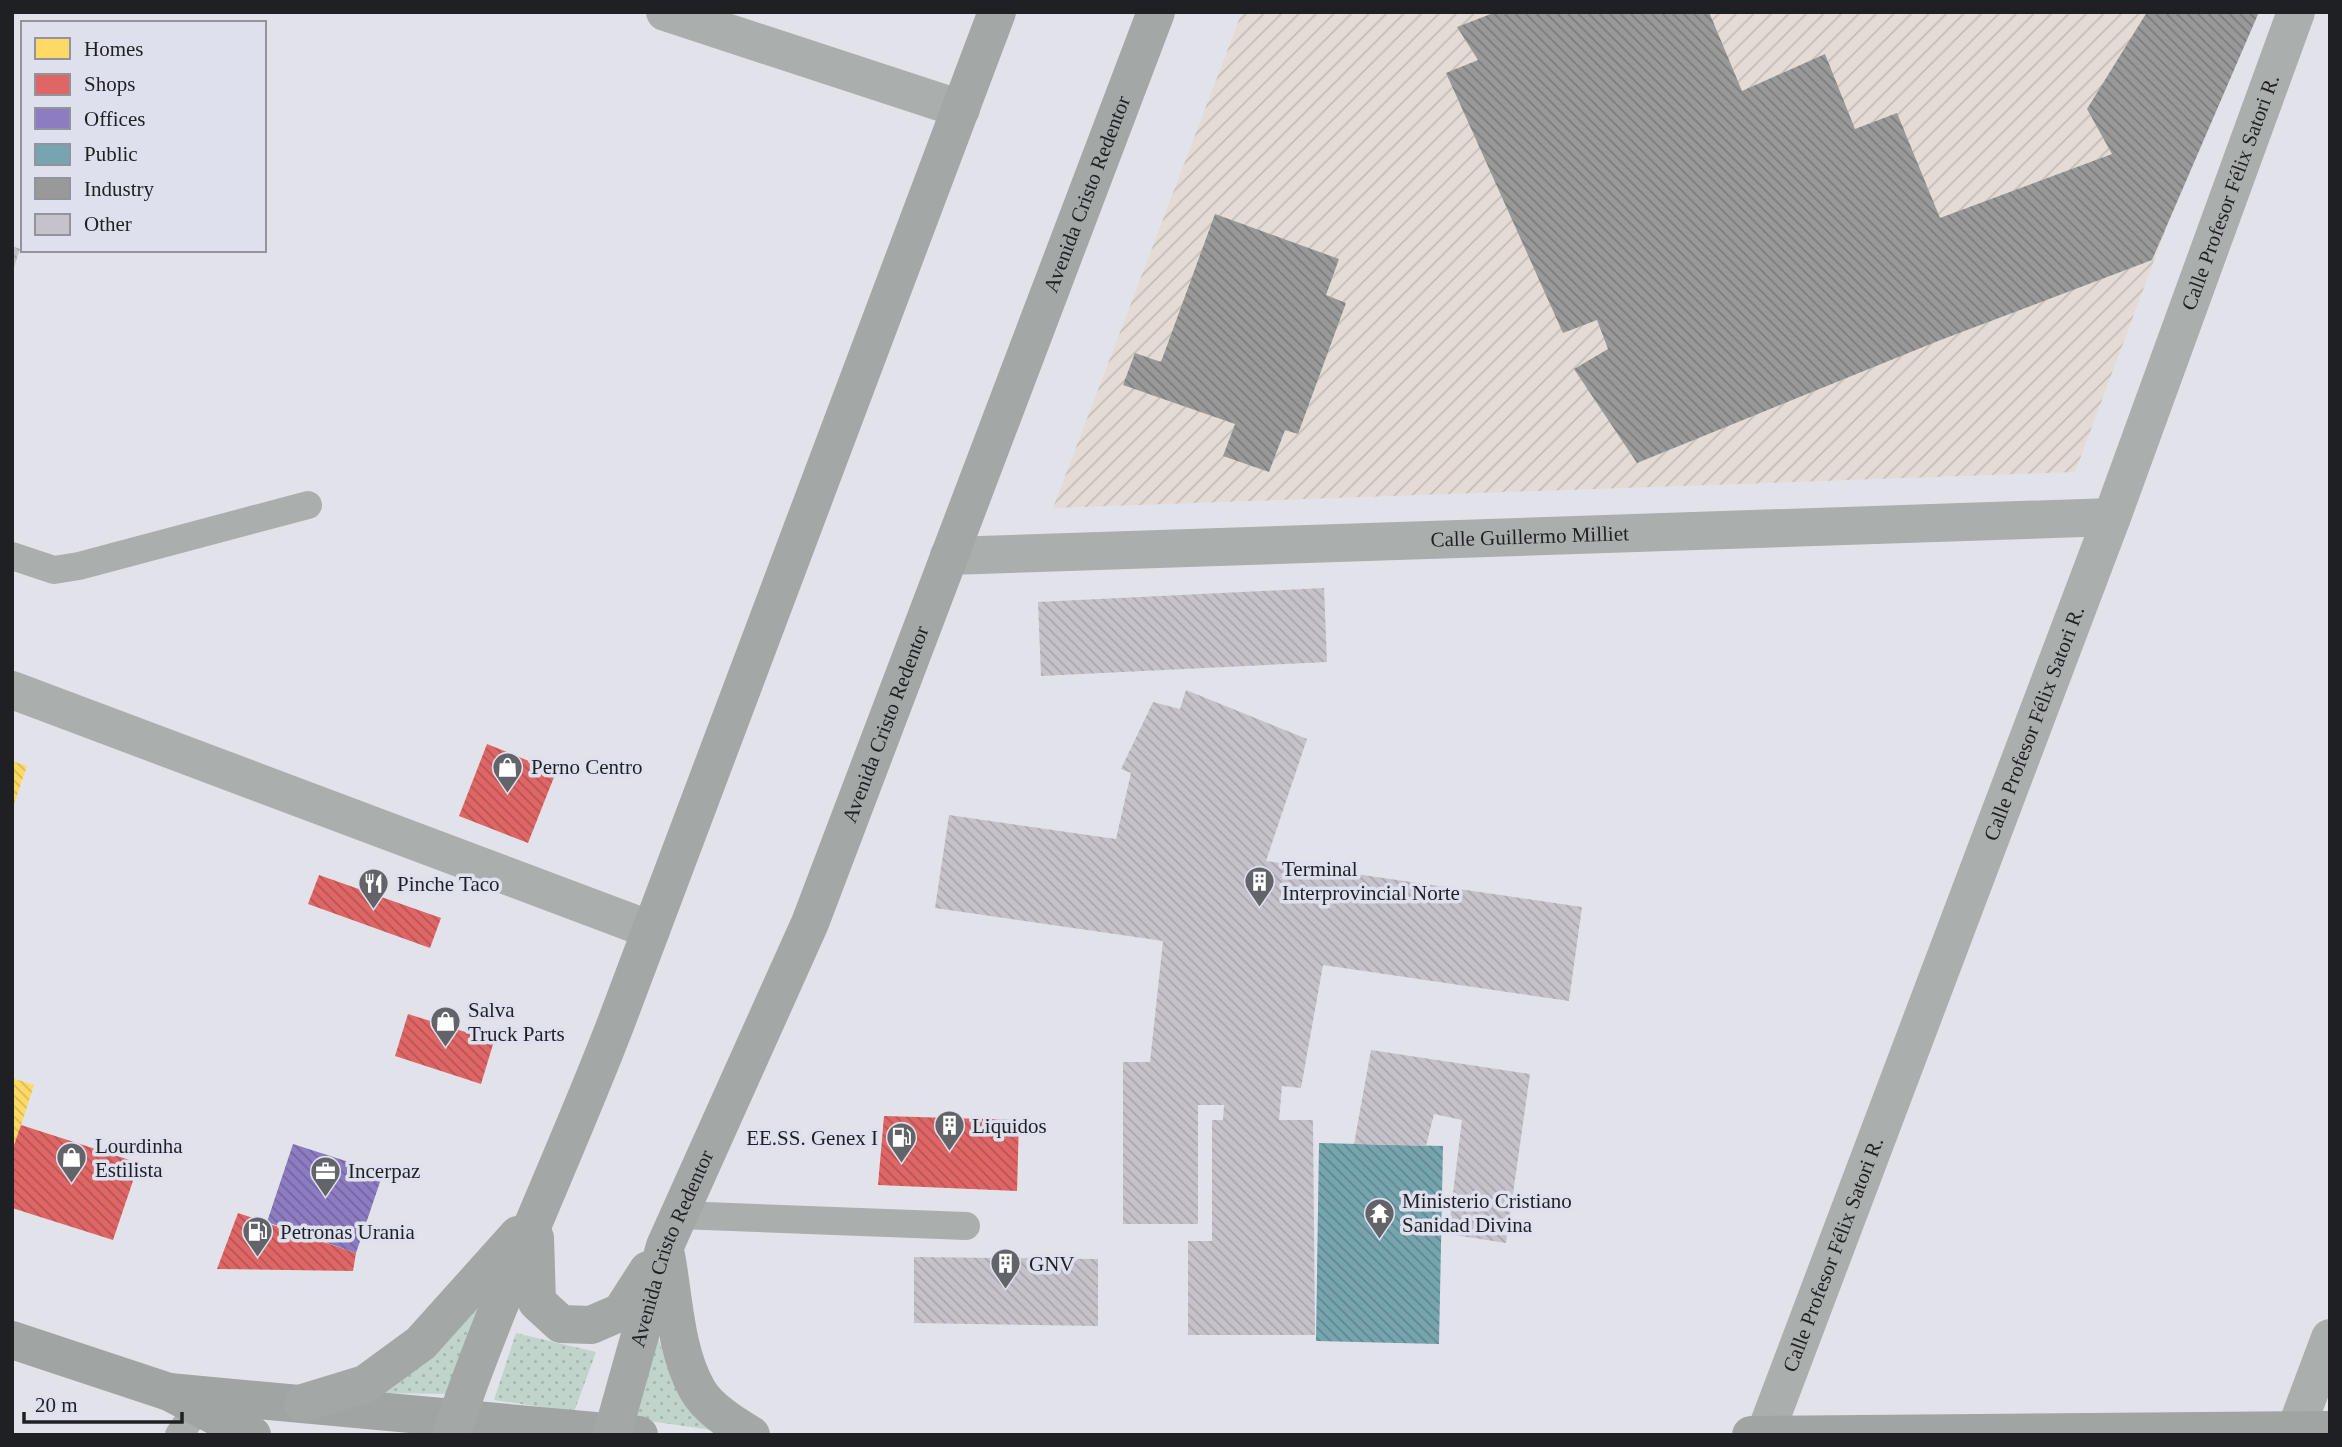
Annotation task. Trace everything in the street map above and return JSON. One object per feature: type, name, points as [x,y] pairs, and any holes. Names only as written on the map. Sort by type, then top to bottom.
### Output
[{"type":"main road","points":[[454,1426],[536,1215],[570,1142],[997,12]]},
{"type":"main road","name":"Avenida Cristo Redentor","points":[[621,1434],[672,1230],[810,923],[1156,12]]},
{"type":"main road","points":[[536,1215],[533,1266],[537,1302],[562,1324],[592,1325],[621,1312],[672,1230]]},
{"type":"main road","points":[[303,1403],[365,1384],[421,1343],[536,1215]]},
{"type":"main road","points":[[672,1230],[683,1349],[697,1390],[730,1422],[751,1435]]},
{"type":"street","points":[[665,12],[961,109]]},
{"type":"street","name":"Calle Profesor Félix Satori R.","points":[[1765,1434],[2112,517],[2296,12]]},
{"type":"street","name":"Calle Guillermo Milliet","points":[[949,556],[2112,517]]},
{"type":"street","points":[[12,690],[651,930]]},
{"type":"street","points":[[1751,1435],[2312,1430],[2330,1338]]},
{"type":"street","points":[[12,1340],[182,1411],[252,1435]]},
{"type":"street","points":[[182,1411],[303,1403],[454,1426],[621,1434]]},
{"type":"lane","points":[[12,556],[54,570],[79,566],[308,505]]},
{"type":"lane","points":[[672,1230],[966,1226]]},
{"type":"shaded area","points":[[1242,12],[2247,12],[2075,472],[1053,508]]},
{"type":"green space","points":[[506,1270],[452,1394],[369,1393]]},
{"type":"green space","points":[[654,1326],[663,1352],[725,1432],[629,1418]]},
{"type":"green space","points":[[516,1333],[596,1352],[574,1412],[494,1400]]},
{"type":"building: Homes","points":[[12,761],[27,766],[13,807],[12,807]]},
{"type":"building: Homes","points":[[12,1078],[34,1085],[13,1150],[12,1150]]},
{"type":"building: Shops","name":"Perno Centro","points":[[487,744],[556,772],[528,843],[459,816]]},
{"type":"building: Shops","name":"Pinche Taco","points":[[319,875],[441,918],[430,948],[308,904]]},
{"type":"building: Shops","name":"Salva Truck Parts","points":[[408,1014],[494,1041],[481,1084],[395,1056]]},
{"type":"building: Shops","name":"Liquidos","points":[[884,1116],[1019,1120],[1017,1191],[878,1185]]},
{"type":"building: Shops","name":"Lourdinha Estilista","points":[[21,1125],[139,1163],[113,1240],[12,1208],[12,1151]]},
{"type":"building: Shops","points":[[238,1213],[356,1253],[353,1271],[217,1269]]},
{"type":"building: Offices","name":"Incerpaz","points":[[293,1144],[383,1173],[356,1253],[267,1222]]},
{"type":"building: Public","name":"Ministerio Cristiano Sanidad Divina","points":[[1319,1143],[1443,1146],[1439,1344],[1316,1341]]},
{"type":"building: Industry","points":[[1496,12],[1709,12],[1742,91],[1825,54],[1855,129],[1897,113],[1940,218],[2112,154],[2087,109],[2147,12],[2259,12],[2152,260],[1938,341],[1637,463],[1574,369],[1608,349],[1597,320],[1563,333],[1446,73],[1478,60],[1457,27]]},
{"type":"building: Industry","points":[[1215,214],[1339,259],[1326,295],[1346,303],[1298,434],[1285,430],[1269,472],[1223,456],[1235,424],[1123,385],[1135,353],[1161,362]]},
{"type":"building: Other","points":[[12,246],[20,249],[13,270],[12,270]]},
{"type":"building: Other","points":[[1324,588],[1327,662],[1041,676],[1038,602]]},
{"type":"building: Other","points":[[1186,690],[1307,739],[1266,861],[1582,907],[1569,1001],[1323,965],[1301,1088],[1282,1086],[1279,1120],[1313,1120],[1315,1335],[1188,1335],[1188,1241],[1212,1241],[1212,1120],[1223,1120],[1224,1105],[1198,1105],[1198,1224],[1123,1224],[1123,1062],[1150,1062],[1163,941],[935,908],[949,815],[1116,839],[1131,773],[1121,769],[1153,702],[1180,709]]},
{"type":"building: Other","points":[[1371,1050],[1530,1074],[1506,1243],[1448,1234],[1462,1120],[1434,1114],[1426,1146],[1354,1144]]},
{"type":"building: Other","name":"GNV","points":[[914,1257],[1098,1259],[1098,1326],[914,1323]]},
{"type":"place","name":"Perno Centro","points":[[508,794]]},
{"type":"place","name":"Terminal Interprovincial Norte","points":[[1259,908]]},
{"type":"place","name":"Pinche Taco","points":[[374,911]]},
{"type":"place","name":"Salva Truck Parts","points":[[445,1049]]},
{"type":"place","name":"Liquidos","points":[[949,1153]]},
{"type":"place","name":"EE.SS. Genex I","points":[[901,1165]]},
{"type":"place","name":"Lourdinha Estilista","points":[[72,1185]]},
{"type":"place","name":"Incerpaz","points":[[325,1198]]},
{"type":"place","name":"Ministerio Cristiano Sanidad Divina","points":[[1379,1240]]},
{"type":"place","name":"Petronas Urania","points":[[257,1259]]},
{"type":"place","name":"GNV","points":[[1006,1291]]}]
